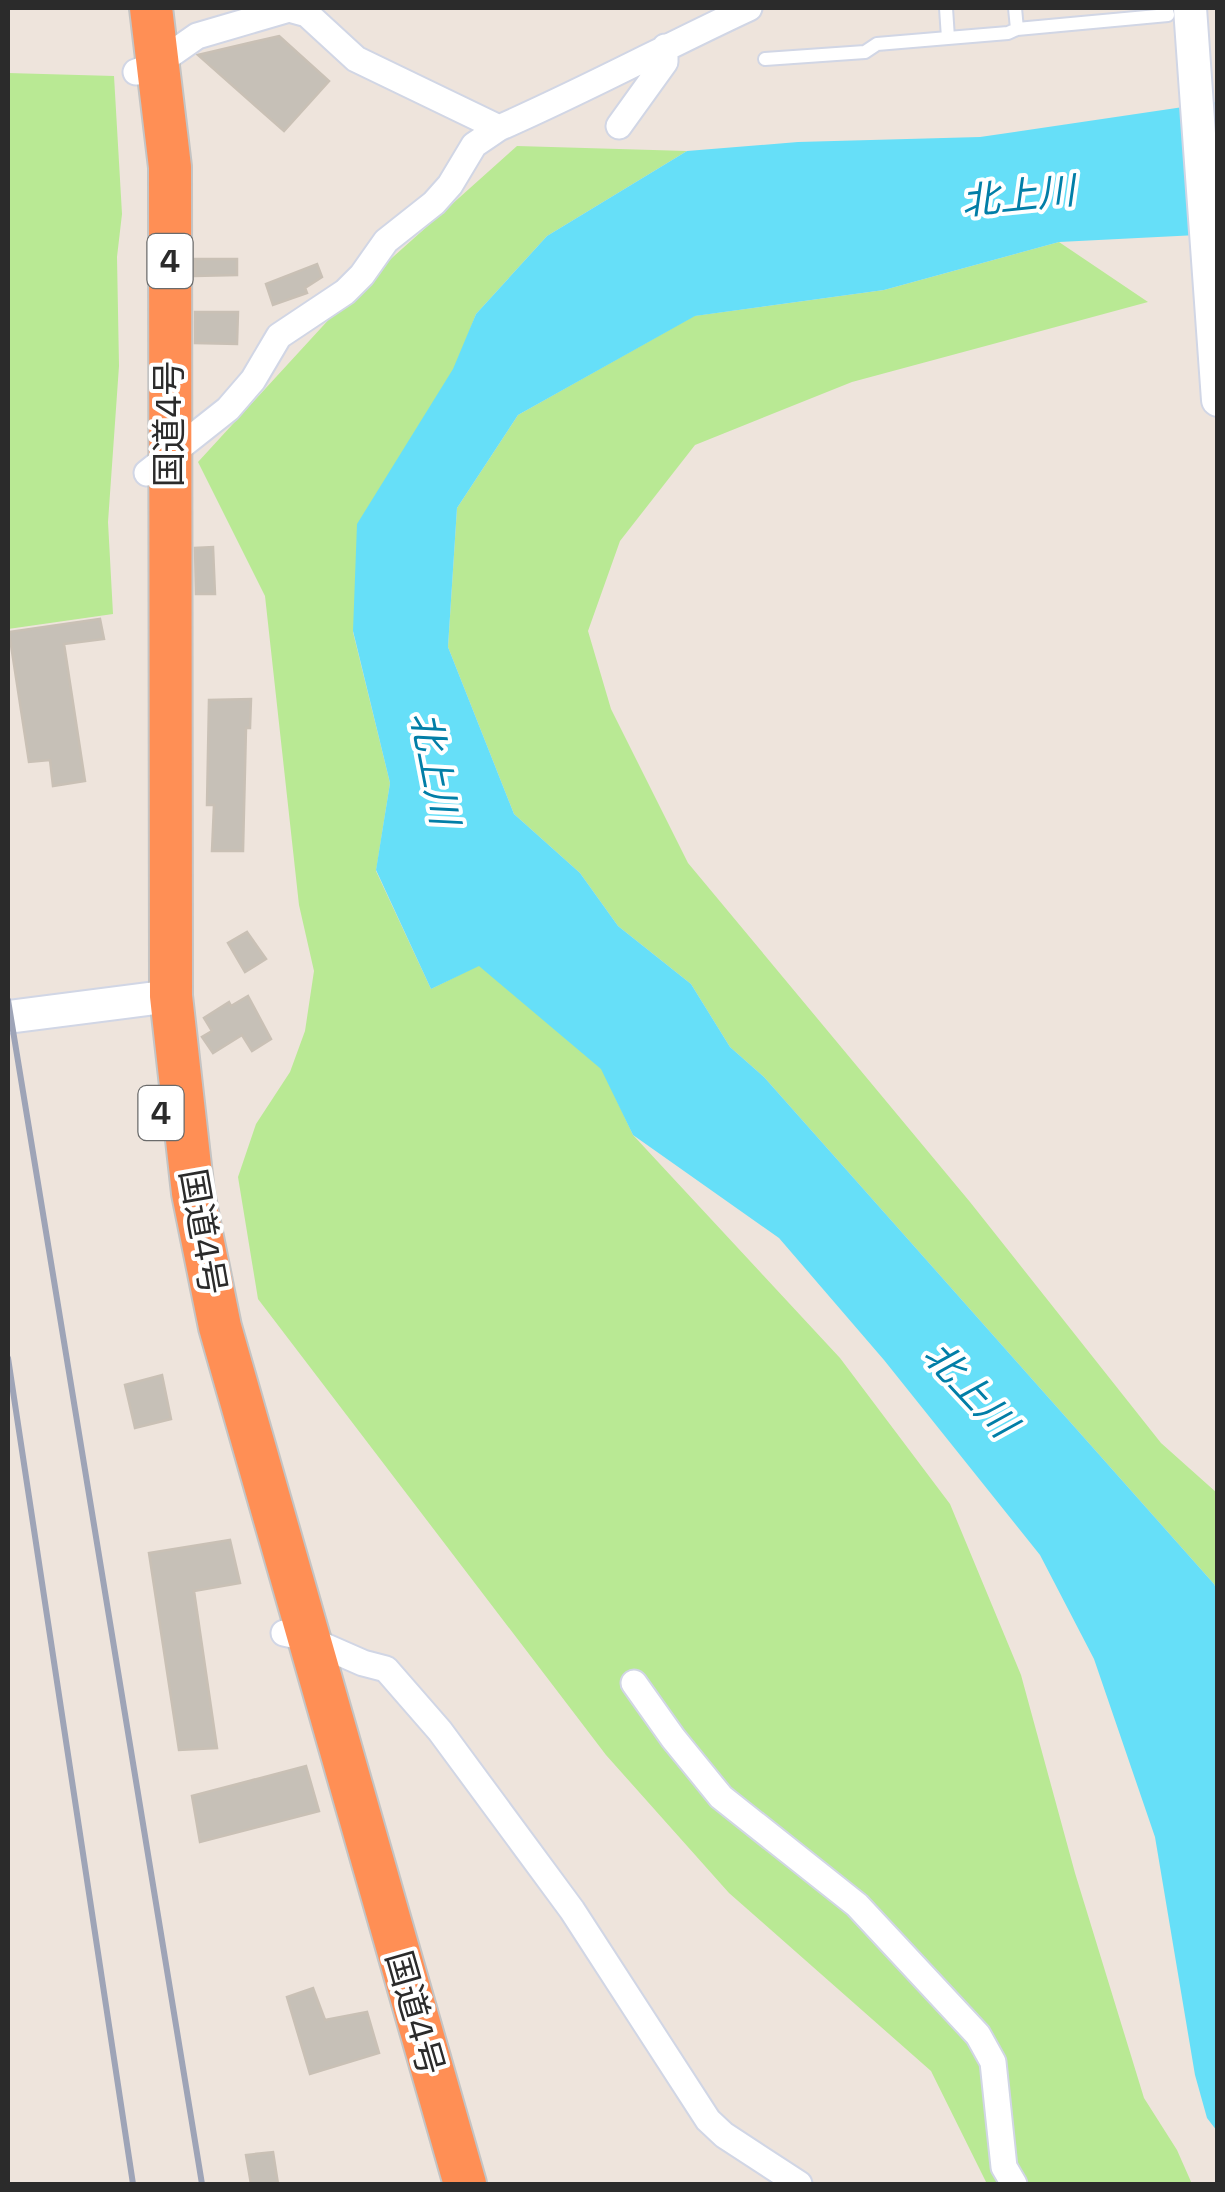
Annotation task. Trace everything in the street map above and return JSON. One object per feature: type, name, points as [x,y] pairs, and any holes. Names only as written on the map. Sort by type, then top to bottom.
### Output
[{"type":"highway","name":"国道4号","points":[[129,8],[146,68]]},
{"type":"highway","name":"国道4号","points":[[151,8],[146,68],[158,464],[158,998],[173,1202],[199,1330],[464,2184]]},
{"type":"highway","name":"国道4号","points":[[295,1636],[438,2184]]},
{"type":"street","points":[[197,36],[204,8]]},
{"type":"street","points":[[158,464],[228,410],[253,380],[278,336],[345,292],[362,276],[386,241],[450,186],[474,145],[500,128],[749,8]]},
{"type":"street","points":[[1190,8],[1218,400]]},
{"type":"street","points":[[146,68],[197,36],[289,9],[308,11],[356,59],[500,128]]},
{"type":"street","points":[[619,126],[665,62],[665,47]]},
{"type":"street","points":[[8,1017],[158,998]]},
{"type":"street","points":[[295,1636],[386,1669],[440,1731],[572,1910],[708,2120],[798,2184]]},
{"type":"street","points":[[634,1683],[721,1797],[858,1905],[978,2035],[993,2062],[1009,2176]]},
{"type":"lane","points":[[946,8],[948,38]]},
{"type":"lane","points":[[1015,8],[1016,29]]},
{"type":"lane","points":[[765,58],[865,52],[877,44],[1008,34],[1016,29],[1168,15],[1166,8]]},
{"type":"green space","points":[[8,73],[114,76],[122,214],[117,257],[119,366],[108,522],[113,614],[8,629]]},
{"type":"green space","points":[[517,146],[687,151],[547,236],[476,314],[353,632],[390,783],[376,871],[431,989],[479,965],[602,1069],[633,1135],[840,1358],[950,1504],[1021,1675],[1075,1873],[1144,2098],[1177,2150],[1192,2184],[987,2184],[931,2071],[729,1893],[606,1755],[258,1299],[238,1177],[256,1124],[290,1072],[305,1031],[314,971],[299,905],[265,596],[198,462],[355,291]]},
{"type":"green space","points":[[1059,242],[1148,302],[852,382],[695,445],[620,541],[588,631],[611,709],[688,863],[970,1202],[1161,1443],[1217,1493],[1217,1593],[1214,1584],[764,1077],[730,1047],[691,984],[618,926],[580,873],[514,814],[448,647],[457,508],[518,415],[694,316],[884,290]]},
{"type":"water","name":"北上川","points":[[1217,102],[1217,234],[1059,242],[884,290],[695,316],[518,415],[457,508],[448,647],[514,814],[580,873],[618,926],[691,984],[730,1047],[764,1077],[1214,1584],[1218,1593],[1217,2131],[1207,2118],[1195,2075],[1155,1837],[1094,1659],[1040,1555],[884,1360],[779,1238],[633,1135],[601,1069],[479,966],[431,989],[376,870],[390,783],[353,631],[357,524],[453,369],[476,314],[547,236],[687,151],[798,142],[980,137]]},
{"type":"building","points":[[279,36],[329,81],[284,131],[198,55]]},
{"type":"building","points":[[195,259],[237,259],[237,275],[195,276]]},
{"type":"building","points":[[317,264],[322,277],[305,288],[307,293],[273,305],[266,284]]},
{"type":"building","points":[[195,312],[238,312],[237,344],[195,343]]},
{"type":"building","points":[[213,547],[215,594],[196,594],[195,548]]},
{"type":"building","points":[[100,619],[104,639],[64,644],[85,781],[53,786],[50,760],[29,762],[9,632]]},
{"type":"building","points":[[251,699],[250,728],[246,728],[243,851],[212,851],[214,805],[207,805],[209,700]]},
{"type":"building","points":[[247,932],[266,959],[245,972],[228,943]]},
{"type":"building","points":[[248,996],[271,1039],[252,1051],[242,1035],[213,1053],[202,1037],[212,1031],[204,1018],[229,1002],[231,1006]]},
{"type":"building","points":[[162,1375],[171,1419],[135,1428],[125,1385]]},
{"type":"building","points":[[230,1540],[240,1583],[194,1591],[217,1748],[179,1750],[149,1553]]},
{"type":"building","points":[[306,1766],[319,1811],[200,1842],[192,1796]]},
{"type":"building","points":[[313,1988],[325,2020],[367,2012],[379,2053],[310,2074],[287,1997]]},
{"type":"building","points":[[273,2152],[278,2184],[251,2184],[246,2155]]},
{"type":"railway","points":[[8,1000],[202,2184]]},
{"type":"railway","points":[[8,1358],[133,2184]]}]
